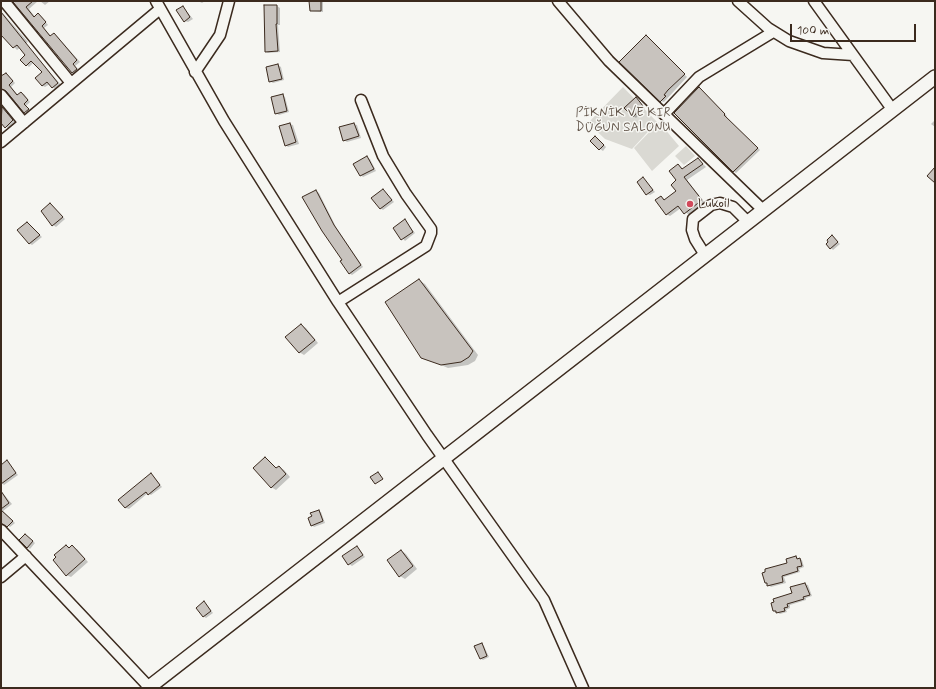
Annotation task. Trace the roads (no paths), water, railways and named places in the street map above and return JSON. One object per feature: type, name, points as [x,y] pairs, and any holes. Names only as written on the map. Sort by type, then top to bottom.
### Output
[{"type":"main road","points":[[148,688],[935,77]]},
{"type":"street","points":[[4,1],[71,83]]},
{"type":"street","points":[[195,72],[220,35],[229,1]]},
{"type":"street","points":[[558,1],[609,61],[763,210]]},
{"type":"street","points":[[738,1],[773,32],[789,41],[823,53],[853,55]]},
{"type":"street","points":[[814,1],[892,109]]},
{"type":"street","points":[[1,142],[71,83],[158,5],[195,72],[338,302],[443,459],[544,600],[583,688]]},
{"type":"street","points":[[664,114],[699,77],[773,32]]},
{"type":"street","points":[[1,96],[24,123]]},
{"type":"street","points":[[338,302],[426,246],[431,233],[431,229],[406,194],[383,156],[361,100]]},
{"type":"street","points":[[705,255],[692,230],[693,219],[711,205],[720,203],[734,207],[748,222]]},
{"type":"street","points":[[1,530],[148,688]]},
{"type":"street","points":[[1,577],[26,556]]},
{"type":"place","name":"Lukoil","points":[[690,204]]},
{"type":"park label","name":"PİKNİK VE KIR DÜĞUN SALONU","points":[[623,120]]}]
